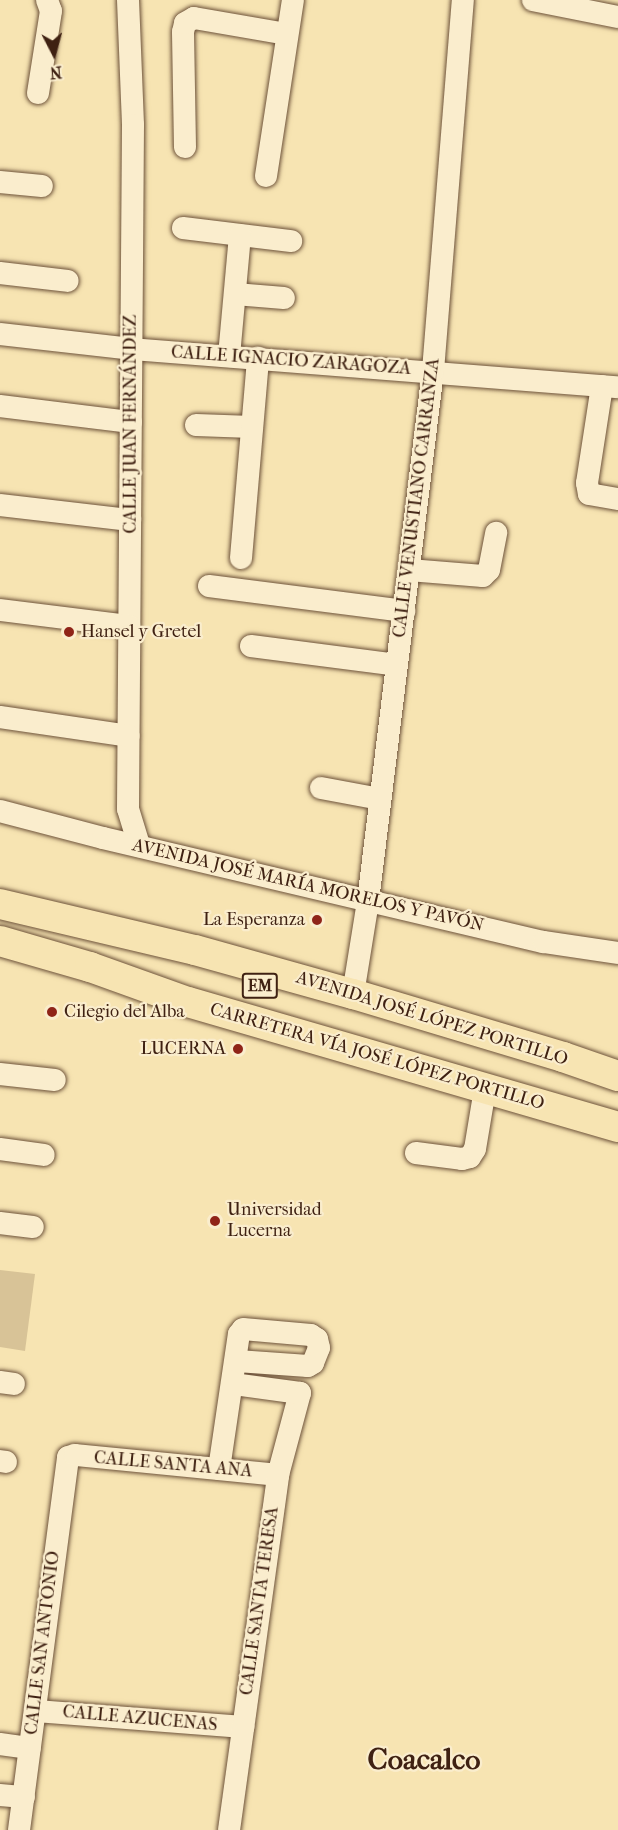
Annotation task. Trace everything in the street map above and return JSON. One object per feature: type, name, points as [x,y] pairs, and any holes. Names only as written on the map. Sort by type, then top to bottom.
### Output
[{"type":"main road","name":"AVENIDA JOSÉ LÓPEZ PORTILLO","points":[[0,903],[195,950],[353,994],[618,1076]]},
{"type":"main road","name":"CARRETERA VÍA JOSÉ LÓPEZ PORTILLO","points":[[0,922],[96,950],[219,975],[618,1085]]},
{"type":"main road","name":"CARRETERA VÍA JOSÉ LÓPEZ PORTILLO","points":[[0,941],[90,967],[188,1002],[496,1098],[618,1129]]},
{"type":"main road","points":[[0,962],[496,1098]]},
{"type":"street","points":[[38,93],[51,11],[46,0]]},
{"type":"street","name":"CALLE JUAN FERNÁNDEZ","points":[[128,0],[133,125],[128,810],[139,846]]},
{"type":"street","points":[[266,176],[292,0]]},
{"type":"street","name":"CALLE VENUSTIANO CARRANZA","points":[[353,994],[368,901],[433,371],[464,0]]},
{"type":"street","points":[[533,0],[618,17]]},
{"type":"street","points":[[185,147],[183,32],[185,23],[194,18],[288,33]]},
{"type":"street","points":[[0,182],[42,186]]},
{"type":"street","points":[[183,228],[291,241]]},
{"type":"street","points":[[229,357],[240,235]]},
{"type":"street","points":[[0,273],[68,280]]},
{"type":"street","points":[[235,294],[285,298]]},
{"type":"street","name":"CALLE IGNACIO ZARAGOZA","points":[[0,334],[131,349],[610,386]]},
{"type":"street","points":[[241,558],[258,358]]},
{"type":"street","points":[[610,386],[587,483],[589,494],[618,499]]},
{"type":"street","points":[[0,406],[131,422]]},
{"type":"street","points":[[196,424],[252,427]]},
{"type":"street","points":[[0,506],[130,520]]},
{"type":"street","points":[[408,570],[483,576],[489,570],[496,533]]},
{"type":"street","points":[[208,586],[404,611]]},
{"type":"street","points":[[0,610],[129,626]]},
{"type":"street","points":[[251,646],[397,665]]},
{"type":"street","points":[[0,717],[129,736]]},
{"type":"street","points":[[321,788],[380,800]]},
{"type":"street","name":"AVENIDA JOSÉ MARÍA MORELOS Y PAVÓN","points":[[0,811],[544,942],[618,954]]},
{"type":"street","points":[[0,1074],[55,1080]]},
{"type":"street","points":[[416,1153],[462,1159],[470,1157],[496,1098]]},
{"type":"street","points":[[0,1149],[44,1155]]},
{"type":"street","points":[[0,1223],[33,1227]]},
{"type":"street","points":[[219,1469],[237,1361],[239,1334],[248,1328],[311,1335],[317,1339],[317,1357],[313,1363],[302,1367],[237,1361]]},
{"type":"street","name":"CALLE SANTA TERESA","points":[[229,1830],[278,1475],[300,1393],[302,1367]]},
{"type":"street","points":[[233,1384],[300,1393]]},
{"type":"street","name":"CALLE SANTA ANA","points":[[68,1457],[75,1455],[278,1475]]},
{"type":"street","name":"CALLE SAN ANTONIO","points":[[19,1830],[68,1457]]},
{"type":"street","name":"CALLE AZUCENAS","points":[[36,1711],[243,1727]]},
{"type":"street","points":[[0,1744],[30,1748]]},
{"type":"street","points":[[0,1795],[24,1797]]},
{"type":"street","points":[[19,1830],[24,1830]]},
{"type":"shaded area","points":[[0,1270],[35,1274],[25,1351],[0,1347]]},
{"type":"place","name":"Hansel y Gretel","points":[[69,632]]},
{"type":"place","name":"La Esperanza","points":[[317,920]]},
{"type":"place","name":"Cilegio del Alba","points":[[52,1012]]},
{"type":"place","name":"LUCERNA","points":[[238,1049]]},
{"type":"place","name":"Universidad Lucerna","points":[[215,1221]]},
{"type":"district","name":"Coacalco","points":[[424,1760]]}]
